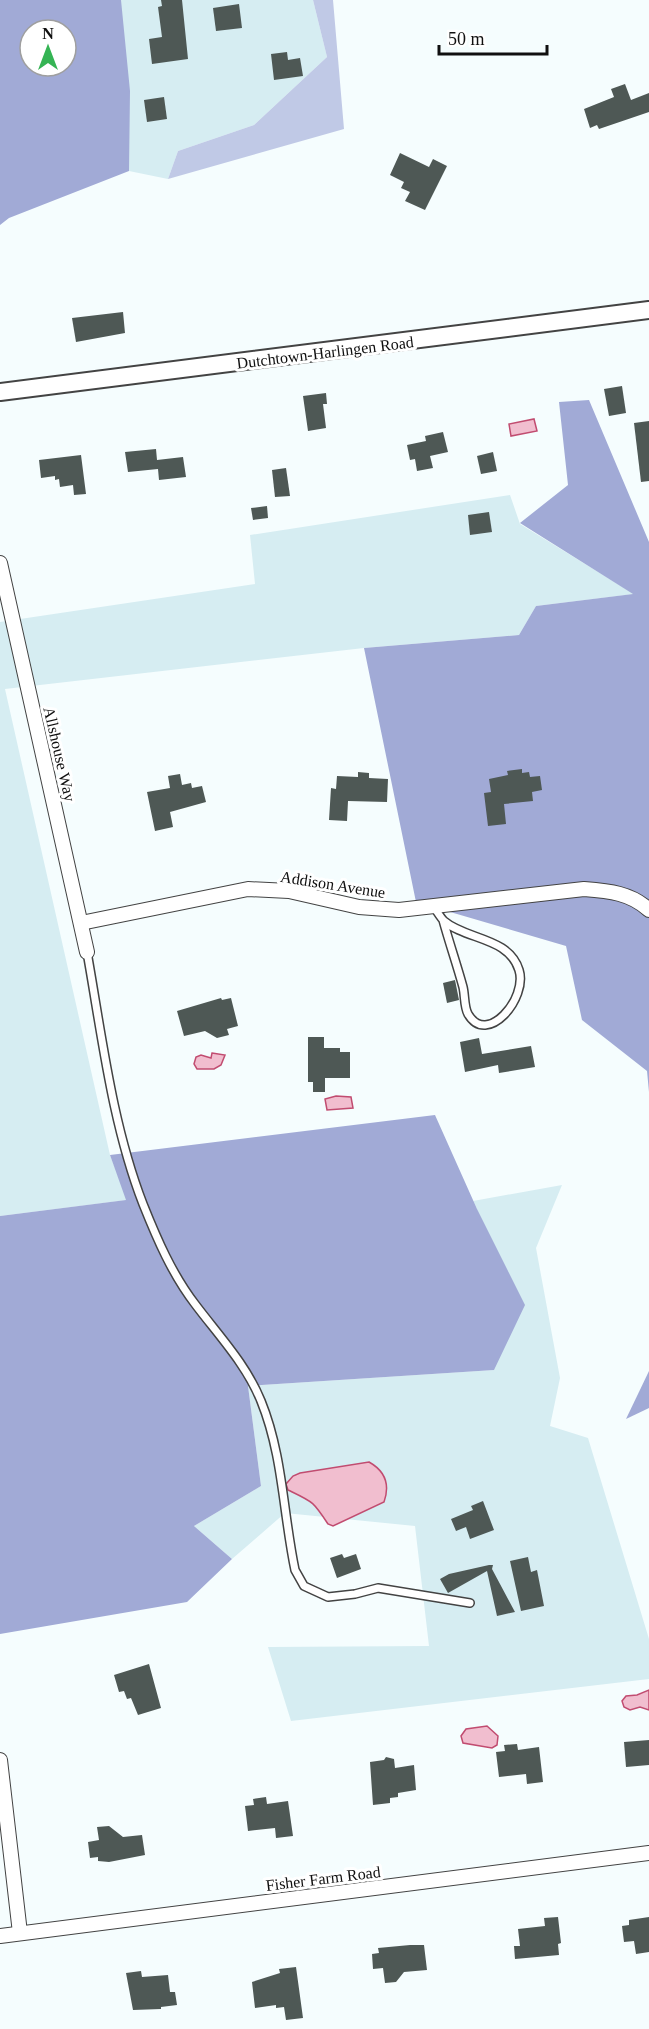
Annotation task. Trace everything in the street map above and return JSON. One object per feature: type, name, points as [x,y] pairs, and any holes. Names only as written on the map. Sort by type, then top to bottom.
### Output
[{"type":"street","name":"Dutchtown-Harlingen Road","points":[[0,392],[649,310]]},
{"type":"street","name":"Allshouse Way","points":[[0,563],[87,952]]},
{"type":"street","name":"Addison Avenue","points":[[81,923],[248,889],[289,891],[378,909],[434,906],[584,889],[637,898],[649,910]]},
{"type":"street","points":[[0,1760],[20,1933]]},
{"type":"street","name":"Fisher Farm Road","points":[[0,1936],[649,1853]]},
{"type":"lane","points":[[434,906],[443,920],[463,988],[467,1013],[482,1024],[494,1023],[515,1004],[520,971],[510,954],[483,938],[443,920]]},
{"type":"lane","points":[[87,952],[120,1130],[142,1202],[167,1261],[194,1302],[238,1358],[261,1400],[275,1446],[296,1570],[304,1586],[328,1597],[378,1588],[470,1603]]},
{"type":"shaded area","points":[[0,0],[121,0],[130,91],[129,171],[9,218],[0,225]]},
{"type":"shaded area","points":[[120,0],[313,0],[327,57],[254,125],[178,151],[168,179],[129,171]]},
{"type":"shaded area","points":[[313,0],[333,0],[344,129],[168,179],[178,151],[254,125],[327,57]]},
{"type":"shaded area","points":[[589,400],[649,542],[649,1092],[647,1071],[582,1020],[566,946],[416,902],[364,648],[519,635],[536,606],[633,594],[520,523],[568,485],[559,402]]},
{"type":"shaded area","points":[[534,419],[537,431],[511,436],[509,424]]},
{"type":"shaded area","points":[[510,495],[520,524],[634,594],[536,606],[519,635],[364,648],[5,689],[110,1155],[127,1200],[0,1216],[0,622],[255,584],[250,535]]},
{"type":"shaded area","points":[[212,1053],[225,1055],[221,1065],[214,1069],[197,1069],[194,1064],[196,1057],[201,1055],[211,1058]]},
{"type":"shaded area","points":[[336,1096],[351,1097],[353,1108],[327,1110],[325,1099]]},
{"type":"shaded area","points":[[435,1115],[477,1209],[525,1305],[494,1370],[248,1386],[261,1486],[194,1526],[232,1559],[187,1602],[0,1634],[0,1216],[126,1200],[110,1155]]},
{"type":"shaded area","points":[[562,1185],[536,1248],[560,1378],[550,1426],[588,1438],[649,1639],[649,1679],[291,1721],[268,1647],[429,1646],[415,1526],[285,1513],[232,1559],[194,1526],[261,1486],[248,1386],[494,1370],[477,1209],[473,1201]]},
{"type":"shaded area","points":[[649,1371],[649,1408],[626,1419]]},
{"type":"shaded area","points":[[369,1462],[385,1479],[384,1502],[333,1526],[328,1524],[312,1503],[288,1490],[286,1484],[293,1476],[300,1473]]},
{"type":"shaded area","points":[[649,1690],[649,1710],[640,1707],[630,1710],[624,1707],[622,1701],[626,1696],[637,1695]]},
{"type":"shaded area","points":[[487,1726],[498,1736],[497,1745],[492,1748],[463,1743],[461,1736],[466,1729]]},
{"type":"building","points":[[161,0],[182,0],[188,59],[152,64],[149,39],[162,37],[158,7],[162,6]]},
{"type":"building","points":[[239,4],[242,28],[216,31],[213,8]]},
{"type":"building","points":[[287,52],[288,60],[300,58],[303,76],[274,80],[271,54]]},
{"type":"building","points":[[625,84],[631,100],[649,93],[649,112],[599,129],[597,125],[590,128],[584,109],[614,97],[611,89]]},
{"type":"building","points":[[164,97],[167,119],[147,122],[144,100]]},
{"type":"building","points":[[400,153],[429,167],[433,159],[447,166],[425,210],[405,201],[410,192],[401,188],[404,182],[390,175]]},
{"type":"building","points":[[123,312],[125,333],[76,342],[72,318]]},
{"type":"building","points":[[622,386],[626,413],[609,416],[604,389]]},
{"type":"building","points":[[326,393],[327,404],[323,404],[326,428],[308,431],[303,396]]},
{"type":"building","points":[[649,421],[649,481],[641,482],[634,423]]},
{"type":"building","points":[[443,432],[448,452],[430,456],[433,468],[417,471],[415,459],[410,460],[407,445],[426,441],[425,436]]},
{"type":"building","points":[[156,449],[157,460],[183,457],[186,477],[159,480],[158,469],[128,472],[125,452]]},
{"type":"building","points":[[493,452],[497,471],[481,474],[477,456]]},
{"type":"building","points":[[81,455],[86,494],[74,495],[73,485],[60,487],[59,479],[55,480],[55,476],[41,478],[39,460]]},
{"type":"building","points":[[286,468],[290,496],[275,497],[272,470]]},
{"type":"building","points":[[267,506],[268,518],[253,520],[251,508]]},
{"type":"building","points":[[489,512],[492,532],[470,535],[468,515]]},
{"type":"building","points":[[522,769],[522,773],[529,772],[530,777],[540,776],[542,790],[532,792],[533,801],[504,804],[506,824],[488,826],[484,793],[491,792],[489,779],[508,775],[507,771]]},
{"type":"building","points":[[358,772],[369,773],[369,778],[388,779],[387,802],[348,801],[347,821],[329,820],[331,788],[336,789],[337,776],[358,777]]},
{"type":"building","points":[[180,774],[182,785],[191,783],[192,788],[202,786],[206,802],[170,812],[173,827],[155,831],[147,792],[170,788],[168,776]]},
{"type":"building","points":[[455,980],[459,1000],[447,1003],[443,983]]},
{"type":"building","points":[[221,998],[222,1000],[231,998],[238,1026],[227,1029],[229,1035],[217,1038],[205,1031],[184,1036],[177,1011]]},
{"type":"building","points":[[308,1037],[324,1037],[324,1048],[340,1048],[340,1052],[350,1052],[350,1078],[325,1078],[325,1092],[313,1092],[313,1082],[308,1082]]},
{"type":"building","points":[[479,1038],[482,1054],[531,1046],[535,1067],[499,1073],[498,1065],[465,1072],[460,1042]]},
{"type":"building","points":[[483,1501],[494,1530],[470,1539],[466,1527],[456,1531],[451,1519],[473,1510],[471,1506]]},
{"type":"building","points":[[342,1554],[344,1558],[356,1554],[361,1569],[337,1578],[330,1558]]},
{"type":"building","points":[[528,1557],[531,1572],[537,1570],[544,1606],[521,1611],[510,1561]]},
{"type":"building","points":[[493,1565],[492,1569],[515,1612],[497,1616],[487,1571],[448,1593],[440,1579],[449,1574]]},
{"type":"building","points":[[149,1664],[161,1708],[138,1715],[131,1698],[127,1699],[124,1691],[119,1692],[114,1675]]},
{"type":"building","points":[[649,1740],[649,1765],[626,1767],[624,1742]]},
{"type":"building","points":[[517,1744],[518,1750],[539,1747],[543,1782],[527,1784],[526,1774],[499,1777],[496,1752],[505,1751],[504,1745]]},
{"type":"building","points":[[386,1757],[394,1759],[395,1768],[414,1765],[416,1790],[398,1793],[398,1797],[390,1798],[390,1803],[373,1805],[370,1762],[384,1760]]},
{"type":"building","points":[[266,1797],[267,1804],[288,1801],[293,1836],[276,1838],[275,1828],[248,1831],[245,1806],[254,1805],[253,1799]]},
{"type":"building","points":[[109,1826],[123,1837],[142,1835],[145,1855],[109,1862],[98,1861],[98,1857],[90,1858],[88,1842],[99,1840],[97,1827]]},
{"type":"building","points":[[558,1917],[561,1943],[558,1944],[559,1955],[515,1959],[514,1946],[520,1946],[518,1929],[545,1926],[544,1918]]},
{"type":"building","points":[[649,1917],[649,1952],[636,1954],[634,1941],[624,1942],[622,1926],[629,1925],[629,1920]]},
{"type":"building","points":[[424,1945],[427,1970],[404,1972],[396,1982],[385,1983],[383,1968],[373,1969],[372,1954],[379,1953],[378,1948]]},
{"type":"building","points":[[296,1967],[303,2018],[286,2020],[284,2007],[276,2008],[276,2005],[255,2008],[252,1982],[280,1973],[279,1969]]},
{"type":"building","points":[[141,1971],[142,1977],[168,1975],[170,1992],[175,1992],[177,2005],[161,2007],[161,2009],[133,2010],[126,1973]]}]
